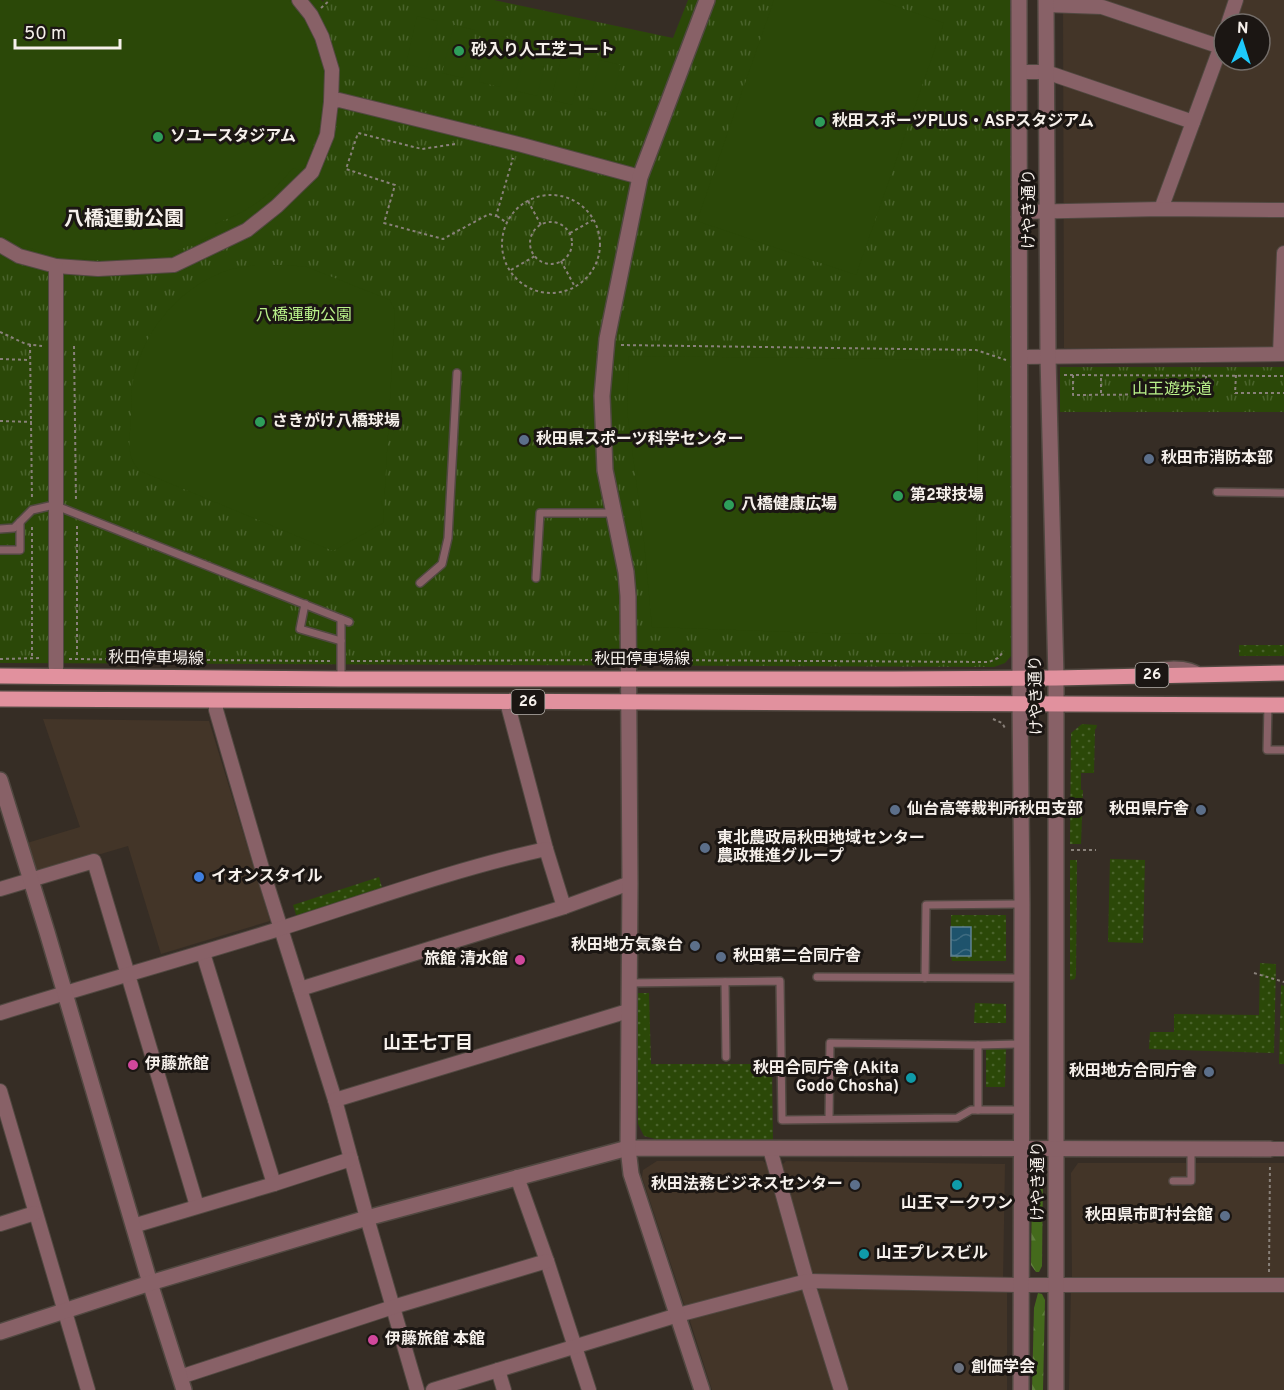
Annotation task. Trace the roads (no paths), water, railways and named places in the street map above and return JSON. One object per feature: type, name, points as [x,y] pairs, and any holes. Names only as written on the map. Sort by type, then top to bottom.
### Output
[{"type":"main road","name":"秋田停車場線","points":[[0,676],[341,679],[1056,678],[1284,673]]},
{"type":"main road","name":"26","points":[[0,699],[1284,705]]},
{"type":"street","points":[[0,245],[19,256],[56,266],[98,269],[174,265],[247,230],[277,206],[312,172],[327,135],[331,102],[332,70],[322,37],[311,15],[298,0]]},
{"type":"street","points":[[702,1390],[631,1174],[628,1148],[630,678],[626,572],[605,470],[602,396],[606,345],[640,177],[707,0]]},
{"type":"street","name":"けやき通り","points":[[1019,0],[1020,212],[1013,355],[1021,678],[1021,1390]]},
{"type":"street","points":[[1046,2],[1102,7],[1212,39]]},
{"type":"street","name":"けやき通り","points":[[1046,2],[1048,357],[1056,678],[1056,1390]]},
{"type":"street","points":[[1161,209],[1212,71]]},
{"type":"street","points":[[1019,72],[1046,72],[1193,122]]},
{"type":"street","points":[[331,102],[339,100],[640,177]]},
{"type":"street","points":[[1020,212],[1161,209],[1284,210]]},
{"type":"street","points":[[1013,355],[1048,357],[1282,354],[1284,253]]},
{"type":"street","points":[[56,266],[54,506],[56,676]]},
{"type":"street","points":[[216,700],[216,710],[335,1100],[417,1390]]},
{"type":"street","points":[[507,702],[546,849],[564,907]]},
{"type":"street","points":[[0,780],[182,1384],[393,1307],[547,1261]]},
{"type":"street","points":[[0,1013],[128,976],[413,886],[546,849]]},
{"type":"street","points":[[0,889],[94,861],[197,1206]]},
{"type":"street","points":[[300,989],[564,907],[630,883]]},
{"type":"street","points":[[203,952],[274,1184]]},
{"type":"street","points":[[335,1100],[628,1011]]},
{"type":"street","points":[[0,1090],[6,1137],[35,1213],[88,1390]]},
{"type":"street","points":[[0,1332],[150,1283],[367,1218],[628,1148],[1277,1149]]},
{"type":"street","points":[[770,1149],[807,1281],[842,1390]]},
{"type":"street","points":[[133,1226],[351,1159]]},
{"type":"street","points":[[517,1177],[589,1390]]},
{"type":"street","points":[[0,1224],[35,1213]]},
{"type":"street","points":[[433,1390],[678,1315],[807,1281],[1021,1285],[1284,1284]]},
{"type":"street","points":[[498,1370],[504,1390]]},
{"type":"lane","points":[[420,583],[442,564],[448,538],[457,373]]},
{"type":"lane","points":[[1217,492],[1284,493]]},
{"type":"lane","points":[[0,529],[14,528],[32,510],[54,506],[349,622]]},
{"type":"lane","points":[[536,578],[540,513],[614,513]]},
{"type":"lane","points":[[0,550],[20,550],[20,522]]},
{"type":"lane","points":[[305,604],[300,629],[341,641]]},
{"type":"lane","points":[[340,619],[341,679]]},
{"type":"lane","points":[[1267,761],[1268,705]]},
{"type":"lane","points":[[1267,750],[1284,750]]},
{"type":"lane","points":[[925,978],[926,905],[1022,904]]},
{"type":"lane","points":[[817,977],[1022,978]]},
{"type":"lane","points":[[628,983],[780,981],[782,1120],[957,1118],[971,1110],[1021,1110]]},
{"type":"lane","points":[[725,982],[726,1057]]},
{"type":"lane","points":[[829,1119],[830,1042],[1021,1044]]},
{"type":"lane","points":[[978,1045],[978,1110]]},
{"type":"lane","points":[[1173,1181],[1191,1181],[1191,1149]]},
{"type":"water","points":[[951,927],[971,927],[971,956],[951,956]]},
{"type":"place","name":"砂入り人工芝コート","points":[[459,51]]},
{"type":"place","name":"秋田スポーツPLUS・ASPスタジアム","points":[[820,122]]},
{"type":"place","name":"ソユースタジアム","points":[[158,137]]},
{"type":"place","name":"さきがけ八橋球場","points":[[260,422]]},
{"type":"place","name":"秋田県スポーツ科学センター","points":[[524,440]]},
{"type":"place","name":"秋田市消防本部","points":[[1149,459]]},
{"type":"place","name":"第2球技場","points":[[898,496]]},
{"type":"place","name":"八橋健康広場","points":[[729,505]]},
{"type":"place","name":"仙台高等裁判所秋田支部","points":[[895,810]]},
{"type":"place","name":"秋田県庁舎","points":[[1201,810]]},
{"type":"place","name":"東北農政局秋田地域センター 農政推進グループ","points":[[705,848]]},
{"type":"place","name":"イオンスタイル","points":[[199,877]]},
{"type":"place","name":"秋田地方気象台","points":[[695,946]]},
{"type":"place","name":"秋田第二合同庁舎","points":[[721,957]]},
{"type":"place","name":"旅館 清水館","points":[[520,960]]},
{"type":"place","name":"伊藤旅館","points":[[133,1065]]},
{"type":"place","name":"秋田地方合同庁舎","points":[[1209,1072]]},
{"type":"place","name":"秋田合同庁舎 (Akita Godo Chosha)","points":[[911,1078]]},
{"type":"place","name":"秋田法務ビジネスセンター","points":[[855,1185]]},
{"type":"place","name":"山王マークワン","points":[[957,1185]]},
{"type":"place","name":"秋田県市町村会館","points":[[1225,1216]]},
{"type":"place","name":"山王プレスビル","points":[[864,1254]]},
{"type":"place","name":"伊藤旅館 本館","points":[[373,1340]]},
{"type":"place","name":"創価学会","points":[[959,1368]]},
{"type":"district","name":"八橋運動公園","points":[[124,220]]},
{"type":"district","name":"山王七丁目","points":[[428,1044]]},
{"type":"park label","name":"山王遊歩道","points":[[1172,390]]}]
